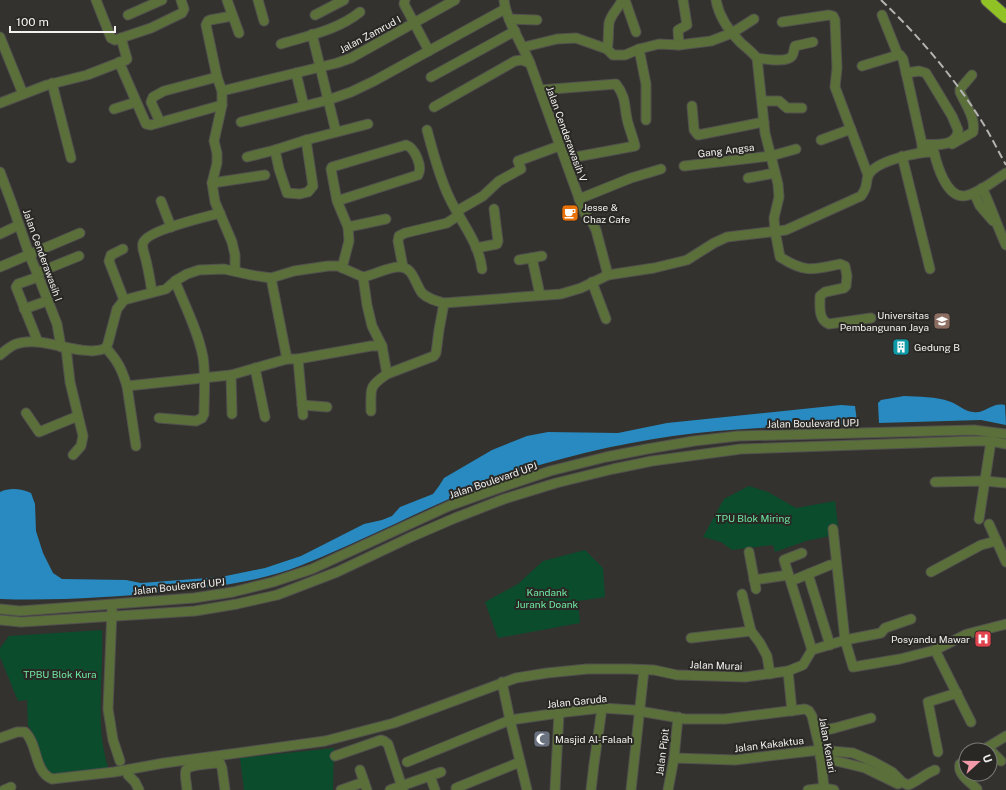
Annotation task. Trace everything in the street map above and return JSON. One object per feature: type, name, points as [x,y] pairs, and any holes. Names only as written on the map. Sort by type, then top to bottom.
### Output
[{"type":"highway","points":[[988,0],[1006,17]]},
{"type":"street","points":[[96,0],[111,38],[115,40],[151,28],[182,13],[184,9],[181,0]]},
{"type":"street","points":[[128,15],[162,0]]},
{"type":"street","points":[[227,0],[239,33]]},
{"type":"street","points":[[258,0],[264,21]]},
{"type":"street","points":[[315,15],[344,0]]},
{"type":"street","points":[[405,0],[404,4],[429,51]]},
{"type":"street","name":"Jalan Zamrud I","points":[[222,91],[337,63],[351,58],[455,0]]},
{"type":"street","points":[[607,49],[609,40],[609,24],[614,12],[622,0]]},
{"type":"street","points":[[625,0],[636,32]]},
{"type":"street","points":[[679,45],[678,30],[687,25],[683,0]]},
{"type":"street","points":[[716,0],[718,11],[732,33],[754,53],[757,58],[765,133],[778,184],[779,198],[774,218],[780,257],[791,264],[804,269],[822,268],[840,264],[845,266],[847,276],[846,286],[844,288],[826,292],[820,296],[820,311],[823,321],[828,324],[871,318]]},
{"type":"street","points":[[241,122],[328,100],[351,92],[429,51],[504,4]]},
{"type":"street","name":"Jalan Cenderawasih V","points":[[504,4],[509,19],[524,47],[585,214],[592,222],[596,230],[608,275]]},
{"type":"street","points":[[281,44],[330,28],[360,12]]},
{"type":"street","points":[[106,348],[117,309],[124,300],[166,289],[175,281],[187,274],[199,270],[224,269],[271,278],[313,267],[328,266],[342,268],[363,277],[397,266],[410,270],[421,292],[426,296],[444,303],[561,294],[581,288],[608,275],[654,268],[687,260],[714,243],[727,237],[786,230],[861,196],[867,187],[868,176],[835,87],[837,68],[835,20],[833,16],[829,15],[782,22]]},
{"type":"street","points":[[882,15],[898,55],[903,58],[922,148]]},
{"type":"street","points":[[232,16],[210,20],[206,25],[217,77],[222,91],[222,105],[214,135],[217,163],[212,183],[215,202],[232,242],[235,255],[235,271]]},
{"type":"street","points":[[509,19],[537,20]]},
{"type":"street","points":[[524,47],[567,38],[576,38],[607,49],[613,55],[619,56],[659,44],[679,45],[711,41],[732,33],[754,19]]},
{"type":"street","points":[[431,77],[515,31]]},
{"type":"street","points":[[312,34],[336,132]]},
{"type":"street","points":[[0,37],[3,52],[23,94]]},
{"type":"street","points":[[0,103],[52,83],[87,75],[127,60],[121,38]]},
{"type":"street","points":[[757,58],[782,60],[792,56],[795,46],[813,42]]},
{"type":"street","points":[[639,49],[646,84],[646,120]]},
{"type":"street","points":[[862,66],[898,55]]},
{"type":"street","points":[[434,107],[515,60],[522,60],[530,63]]},
{"type":"street","points":[[119,62],[146,124],[151,125],[222,105]]},
{"type":"street","points":[[868,176],[873,169],[902,156],[922,148],[946,143],[956,137],[958,130],[952,116],[926,73],[919,71],[906,73]]},
{"type":"street","points":[[296,73],[304,106]]},
{"type":"street","points":[[922,148],[934,152],[973,132],[973,120],[960,92],[960,89],[972,75]]},
{"type":"street","points":[[160,122],[151,102],[153,97],[164,91],[217,77]]},
{"type":"street","points":[[52,83],[71,158]]},
{"type":"street","points":[[540,90],[616,84],[622,92],[635,146],[565,159]]},
{"type":"street","points":[[762,101],[780,101],[787,108],[802,108]]},
{"type":"street","points":[[114,108],[136,102]]},
{"type":"street","points":[[692,106],[694,130],[698,134],[764,122]]},
{"type":"street","points":[[247,157],[368,124]]},
{"type":"street","points":[[820,140],[851,129]]},
{"type":"street","points":[[427,130],[449,198],[481,258],[482,269]]},
{"type":"street","points":[[275,150],[279,169],[288,193],[300,194],[308,192],[313,186],[306,140]]},
{"type":"street","points":[[337,201],[418,175],[420,168],[413,149],[406,145],[332,167],[330,169],[337,201],[348,227],[349,241],[342,268]]},
{"type":"street","points":[[403,267],[398,241],[399,236],[405,233],[447,223],[458,213],[483,196],[499,181],[521,168],[518,161],[559,146]]},
{"type":"street","name":"Gang Angsa","points":[[684,166],[771,156],[796,149]]},
{"type":"street","points":[[934,152],[936,162],[945,182],[952,192],[962,196],[978,190],[1006,173]]},
{"type":"street","points":[[902,156],[930,269]]},
{"type":"street","points":[[579,199],[632,178],[661,169]]},
{"type":"street","name":"Jalan Cenderawasih I","points":[[0,172],[28,254],[57,324],[64,348],[70,382],[83,436],[81,446],[74,455]]},
{"type":"street","points":[[748,178],[775,173]]},
{"type":"street","points":[[212,183],[265,175]]},
{"type":"street","points":[[978,190],[980,206],[997,226],[1006,244]]},
{"type":"street","points":[[161,202],[171,227]]},
{"type":"street","points":[[476,248],[497,244],[498,240],[494,209]]},
{"type":"street","points":[[152,292],[147,262],[142,246],[143,242],[146,239],[171,227],[220,214]]},
{"type":"street","points":[[348,227],[386,219]]},
{"type":"street","points":[[0,234],[19,225]]},
{"type":"street","points":[[0,267],[80,233]]},
{"type":"street","points":[[123,249],[112,254],[109,261],[124,300]]},
{"type":"street","points":[[38,342],[16,286],[79,256]]},
{"type":"street","points":[[519,260],[542,256]]},
{"type":"street","points":[[532,258],[540,295]]},
{"type":"street","points":[[363,277],[372,326],[382,346],[387,374]]},
{"type":"street","points":[[271,278],[287,359]]},
{"type":"street","points":[[159,418],[196,421],[199,420],[204,414],[205,377],[203,357],[197,336],[175,281]]},
{"type":"street","points":[[592,282],[606,319]]},
{"type":"street","points":[[24,309],[44,302]]},
{"type":"street","points":[[371,411],[371,390],[374,383],[387,374],[434,356],[436,353],[444,303]]},
{"type":"street","points":[[0,355],[16,344],[38,342],[64,348],[95,352],[106,348]]},
{"type":"street","points":[[127,386],[231,375],[287,359],[298,359],[360,348],[382,346]]},
{"type":"street","points":[[106,348],[119,364],[127,386],[136,446]]},
{"type":"street","points":[[298,359],[303,415]]},
{"type":"street","points":[[255,368],[265,416]]},
{"type":"street","points":[[231,375],[232,414]]},
{"type":"street","points":[[302,405],[327,407]]},
{"type":"street","points":[[26,413],[39,432],[78,416]]},
{"type":"street","name":"Jalan Boulevard UPJ","points":[[0,609],[20,611],[194,598],[233,592],[273,582],[312,569],[352,552],[412,523],[470,498],[499,488],[606,457],[694,441],[738,436],[974,430],[1006,434]]},
{"type":"street","points":[[865,433],[865,445]]},
{"type":"street","points":[[979,518],[991,441]]},
{"type":"street","points":[[0,620],[21,622],[195,611],[237,604],[277,594],[344,570],[411,537],[504,499],[556,483],[652,461],[742,449],[991,441],[1006,444]]},
{"type":"street","points":[[935,482],[985,481],[1006,483]]},
{"type":"street","points":[[989,524],[1006,562]]},
{"type":"street","points":[[833,529],[845,640],[853,667],[900,659],[935,650],[967,634],[1006,624]]},
{"type":"street","points":[[931,572],[981,545],[996,541]]},
{"type":"street","points":[[749,552],[755,585],[808,574],[830,565]]},
{"type":"street","points":[[802,553],[784,560],[792,577],[812,650],[845,640],[881,633],[885,628],[912,619]]},
{"type":"street","points":[[808,574],[830,645]]},
{"type":"street","points":[[742,594],[751,631],[760,643],[766,656],[770,674]]},
{"type":"street","points":[[112,604],[108,709],[113,740],[120,761]]},
{"type":"street","points":[[691,638],[751,631]]},
{"type":"street","name":"Jalan Murai","points":[[0,738],[17,732],[25,732],[32,742],[45,775],[52,779],[58,779],[325,741],[394,723],[516,678],[587,669],[654,670],[677,675],[745,677],[788,671],[803,665],[812,650]]},
{"type":"street","points":[[935,650],[971,722]]},
{"type":"street","points":[[631,790],[644,670]]},
{"type":"street","points":[[788,671],[792,711]]},
{"type":"street","points":[[502,682],[527,790]]},
{"type":"street","points":[[938,752],[928,702],[957,693]]},
{"type":"street","points":[[591,790],[602,708]]},
{"type":"street","name":"Jalan Garuda","points":[[407,762],[510,720],[559,713],[602,708],[639,711],[678,717],[724,719],[804,709]]},
{"type":"street","name":"Jalan Kenari","points":[[804,709],[809,711],[812,716],[820,753],[824,788]]},
{"type":"street","points":[[555,790],[559,713]]},
{"type":"street","name":"Jalan Pipit","points":[[668,790],[674,758],[678,717]]},
{"type":"street","points":[[816,732],[871,718]]},
{"type":"street","points":[[997,742],[1006,736]]},
{"type":"street","points":[[335,756],[380,740],[384,740],[388,744],[402,788]]},
{"type":"street","points":[[820,753],[853,753],[872,760],[892,772],[902,782],[908,785],[935,770]]},
{"type":"street","points":[[820,753],[865,768],[898,784]]},
{"type":"street","name":"Jalan Kakaktua","points":[[674,758],[735,760],[820,753]]},
{"type":"street","points":[[187,790],[186,770],[190,767],[217,762],[222,768],[225,790]]},
{"type":"street","points":[[456,788],[520,762]]},
{"type":"street","points":[[341,790],[366,786],[360,770]]},
{"type":"street","points":[[390,790],[402,788],[441,772]]},
{"type":"street","points":[[128,775],[135,782],[139,790]]},
{"type":"street","points":[[430,776],[435,790]]},
{"type":"street","points":[[970,782],[977,789]]},
{"type":"street","points":[[808,790],[824,788],[834,790]]},
{"type":"green space","name":"TPU Blok Miring","points":[[749,486],[768,492],[796,508],[835,501],[839,534],[806,541],[775,552],[773,545],[732,550],[721,542],[703,537],[724,499]]},
{"type":"green space","name":"Kandank Jurank Doank","points":[[585,550],[603,568],[605,597],[578,601],[580,623],[498,638],[485,602],[518,584],[543,561]]},
{"type":"green space","name":"TPBU Blok Kura","points":[[102,630],[101,719],[104,753],[109,770],[57,776],[50,775],[44,767],[32,731],[28,726],[27,700],[18,701],[0,657],[0,648],[9,636]]},
{"type":"green space","points":[[334,748],[333,790],[244,790],[240,758]]},
{"type":"water","points":[[904,396],[939,399],[951,402],[973,412],[982,411],[996,405],[1005,405],[1006,425],[981,420],[879,423],[878,403],[881,400]]},
{"type":"water","points":[[841,405],[855,406],[857,422],[854,424],[751,428],[695,433],[651,439],[543,464],[481,485],[302,565],[253,580],[168,592],[63,599],[0,599],[0,492],[8,489],[31,493],[35,504],[36,531],[43,553],[53,573],[62,579],[126,580],[141,583],[221,577],[265,568],[301,556],[364,524],[392,516],[400,507],[433,494],[444,478],[492,450],[527,436],[548,432],[618,433],[667,423]]},
{"type":"railway","points":[[881,0],[908,27],[946,70],[983,123],[1006,165]]},
{"type":"place","name":"Jesse & Chaz Cafe","points":[[570,213]]},
{"type":"place","name":"Universitas Pembangunan Jaya","points":[[942,321]]},
{"type":"place","name":"Gedung B","points":[[901,347]]},
{"type":"place","name":"Posyandu Mawar","points":[[983,639]]},
{"type":"place","name":"Masjid Al-Falaah","points":[[542,739]]}]
